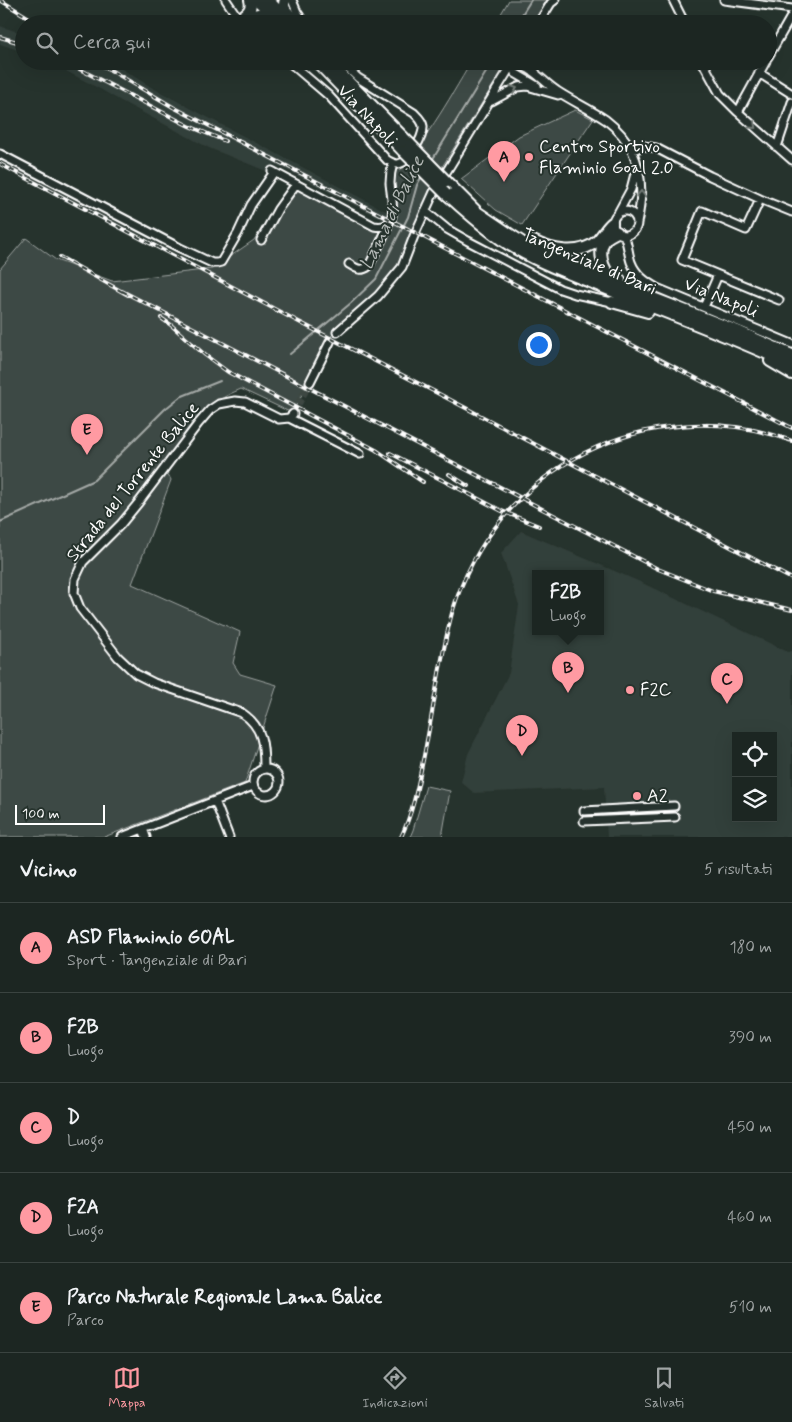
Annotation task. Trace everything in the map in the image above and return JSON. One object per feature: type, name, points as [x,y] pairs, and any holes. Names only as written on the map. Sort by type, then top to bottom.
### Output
[{"type":"highway","points":[[246,15],[250,8],[250,0]]},
{"type":"highway","points":[[257,0],[271,15]]},
{"type":"highway","points":[[268,0],[283,15]]},
{"type":"highway","points":[[285,0],[285,10],[290,15]]},
{"type":"highway","name":"Tangenziale di Bari","points":[[325,70],[477,212],[526,245],[563,263],[701,312],[792,355]]},
{"type":"highway","name":"Tangenziale di Bari","points":[[336,70],[446,194],[507,243],[540,261],[750,345],[792,365]]},
{"type":"highway","points":[[490,221],[514,230],[536,243],[563,250],[575,250],[592,245],[599,240],[612,223]]},
{"type":"highway","points":[[621,234],[612,234],[606,238],[603,244],[602,258],[606,271],[612,277],[701,312]]},
{"type":"highway","points":[[612,302],[676,322],[711,330]]},
{"type":"highway","points":[[750,345],[760,355],[792,374]]},
{"type":"street","points":[[226,0],[237,15]]},
{"type":"street","points":[[292,0],[299,15]]},
{"type":"street","points":[[544,15],[555,0]]},
{"type":"street","points":[[673,0],[680,15]]},
{"type":"street","points":[[724,0],[792,9]]},
{"type":"street","points":[[777,41],[792,14]]},
{"type":"street","name":"Via Napoli","points":[[299,70],[329,96],[387,160],[398,164],[404,163],[411,154],[422,132],[421,120],[414,113],[358,78],[350,70]]},
{"type":"street","points":[[337,332],[378,296],[402,267],[425,211],[445,172],[509,70]]},
{"type":"street","points":[[514,70],[515,73],[541,89]]},
{"type":"street","points":[[531,70],[549,86],[607,121],[618,131],[633,150],[642,187],[640,207],[629,250]]},
{"type":"street","points":[[534,70],[538,76]]},
{"type":"street","points":[[707,70],[720,94],[792,160]]},
{"type":"street","points":[[738,112],[761,70]]},
{"type":"street","points":[[759,73],[792,94]]},
{"type":"street","points":[[489,102],[518,86],[541,89],[566,97]]},
{"type":"street","points":[[777,147],[792,102]]},
{"type":"street","points":[[633,150],[644,146],[656,148],[710,176],[792,212]]},
{"type":"street","points":[[0,154],[212,263],[221,262],[238,233],[251,205],[273,172],[374,226],[380,228],[385,226],[389,222],[393,210],[390,183],[393,163]]},
{"type":"street","points":[[618,212],[632,213],[636,219],[635,226],[628,234],[621,234],[612,223],[613,219],[631,189],[637,165]]},
{"type":"street","points":[[261,240],[278,209],[296,184]]},
{"type":"street","points":[[758,204],[746,230],[702,211],[682,260],[779,300]]},
{"type":"street","points":[[425,211],[447,229],[560,289],[612,302]]},
{"type":"street","points":[[350,264],[364,270],[369,266],[387,229],[385,226]]},
{"type":"street","name":"Via Napoli","points":[[621,234],[627,241],[631,262],[636,272],[645,281],[701,312],[792,344]]},
{"type":"street","points":[[701,312],[718,275]]},
{"type":"street","points":[[310,382],[330,342]]},
{"type":"street","name":"Strada del Torrente Balice","points":[[264,768],[264,754],[259,729],[252,720],[242,713],[154,683],[136,674],[118,657],[80,608],[74,593],[75,579],[83,562],[140,502],[198,424],[210,410],[219,404],[235,401],[245,402],[279,419],[291,416],[360,454]]},
{"type":"street","points":[[264,768],[276,774],[278,778],[278,787],[272,794],[262,795],[252,786],[254,774],[264,768]]},
{"type":"street","points":[[122,837],[252,786]]},
{"type":"street","points":[[215,801],[229,837]]},
{"type":"street","points":[[584,811],[674,806]]},
{"type":"street","points":[[584,821],[675,817]]},
{"type":"street","points":[[143,829],[146,837]]},
{"type":"shaded area","points":[[509,0],[547,0],[538,15],[500,15]]},
{"type":"shaded area","points":[[0,26],[15,31],[15,49],[0,44]]},
{"type":"shaded area","points":[[64,70],[124,70],[151,87],[391,214],[386,221],[274,164],[271,173],[209,148]]},
{"type":"shaded area","points":[[467,70],[502,70],[432,183],[405,258],[356,318],[332,335],[317,369],[292,413],[241,389],[207,409],[187,430],[179,443],[167,472],[171,480],[132,584],[240,632],[233,663],[240,674],[277,685],[245,783],[104,837],[0,837],[0,269],[26,238],[56,260],[112,281],[212,269],[254,240],[294,183],[357,219],[383,225],[390,209],[389,177],[414,151]]},
{"type":"shaded area","name":"Centro Sportivo Flaminio Goal 2.0","points":[[575,110],[593,119],[522,225],[496,210],[461,179],[519,136]]},
{"type":"shaded area","points":[[521,531],[638,581],[788,652],[792,651],[792,837],[607,837],[604,787],[474,793],[461,782],[468,754],[509,673],[519,605],[501,553]]},
{"type":"shaded area","points":[[426,786],[450,791],[442,837],[410,837],[413,830]]},
{"type":"waterway","name":"Lama di Balice","points":[[522,15],[531,0]]},
{"type":"waterway","name":"Lama di Balice","points":[[431,162],[487,70]]},
{"type":"waterway","name":"Lama di Balice","points":[[290,354],[351,303],[376,279],[408,217],[417,185],[422,176]]},
{"type":"waterway","name":"Lama di Balice","points":[[0,522],[94,480],[165,409],[180,397],[220,381]]},
{"type":"tunnel","points":[[293,414],[310,382]]},
{"type":"railway","points":[[0,0],[24,15]]},
{"type":"railway","points":[[0,37],[15,41]]},
{"type":"railway","points":[[81,70],[189,126],[225,141]]},
{"type":"railway","points":[[110,70],[173,107],[792,428]]},
{"type":"railway","points":[[0,164],[792,579]]},
{"type":"railway","points":[[60,257],[128,295]]},
{"type":"railway","points":[[122,291],[658,569],[713,591],[792,610]]},
{"type":"railway","points":[[161,318],[228,372],[376,450],[423,482]]},
{"type":"railway","points":[[401,837],[411,811],[418,784],[452,613],[473,562],[503,517],[541,481],[585,453],[633,434],[685,425],[738,427],[792,441]]},
{"type":"railway","points":[[390,453],[502,511],[539,526]]},
{"type":"railway","points":[[449,474],[468,486]]},
{"type":"place","name":"Centro Sportivo Flaminio Goal 2.0","points":[[529,157]]},
{"type":"place","name":"ASD Flaminio GOAL","points":[[504,182]]},
{"type":"place","name":"Parco Naturale Regionale Lama Balice","points":[[87,455]]},
{"type":"place","name":"F2C","points":[[630,690]]},
{"type":"place","name":"F2B","points":[[568,693]]},
{"type":"place","name":"D","points":[[727,704]]},
{"type":"place","name":"F2A","points":[[522,756]]},
{"type":"place","name":"A2","points":[[637,796]]}]
